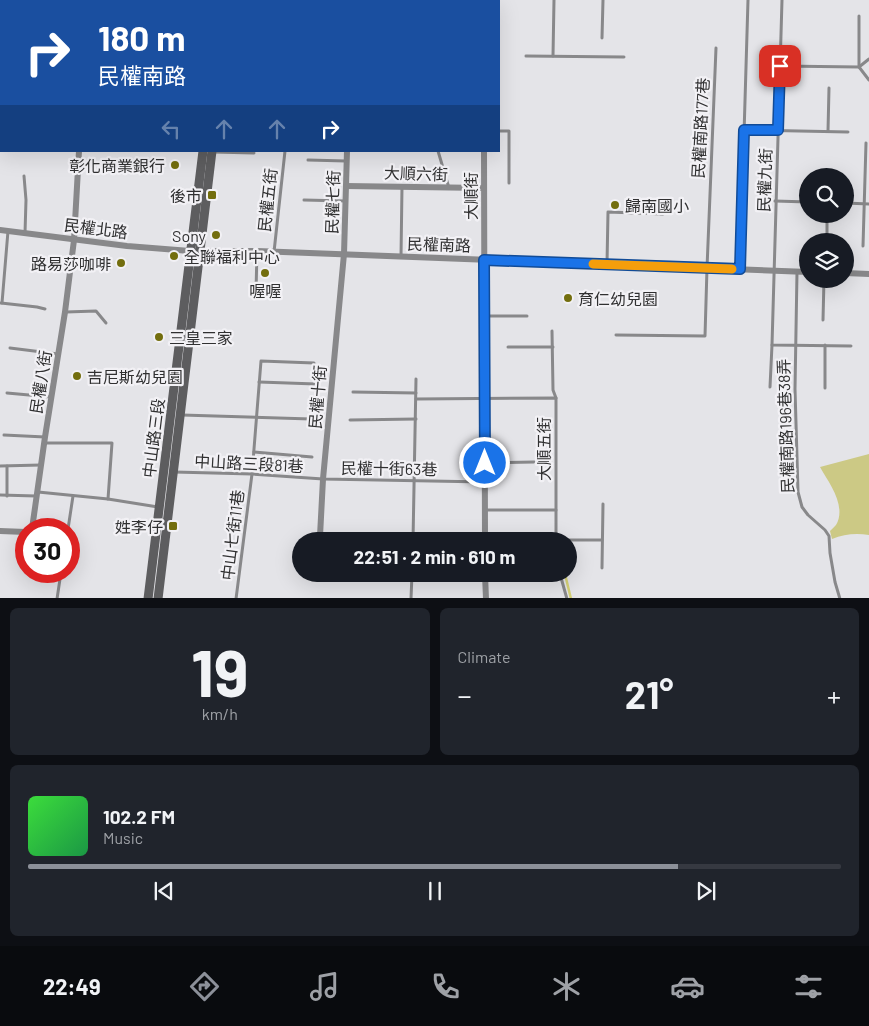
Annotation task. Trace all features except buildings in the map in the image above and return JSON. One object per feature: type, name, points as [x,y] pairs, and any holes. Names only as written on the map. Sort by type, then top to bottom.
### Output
[{"type":"main road","name":"中山路三段","points":[[148,598],[190,251],[209,152]]},
{"type":"main road","name":"中山路三段","points":[[158,598],[200,251],[209,152]]},
{"type":"street","name":"民權八街","points":[[34,518],[74,240],[79,152]]},
{"type":"street","name":"民權七街","points":[[344,254],[347,152]]},
{"type":"street","name":"大順街","points":[[484,152],[485,532]]},
{"type":"street","name":"大順六街","points":[[346,186],[484,188]]},
{"type":"street","name":"民權北路","points":[[0,230],[74,240],[190,251]]},
{"type":"street","name":"民權南路","points":[[190,251],[257,251],[797,271]]},
{"type":"street","name":"民權十街","points":[[320,532],[323,479],[344,254]]},
{"type":"street","points":[[854,273],[869,274]]},
{"type":"street","points":[[0,531],[15,532]]},
{"type":"street","points":[[486,582],[486,598]]},
{"type":"lane","points":[[553,56],[554,0]]},
{"type":"lane","points":[[602,0],[602,38]]},
{"type":"lane","points":[[740,269],[748,0]]},
{"type":"lane","name":"民權九街","points":[[770,387],[782,0]]},
{"type":"lane","points":[[859,16],[858,67],[869,80]]},
{"type":"lane","name":"民權南路177巷","points":[[616,335],[705,336],[716,48]]},
{"type":"lane","points":[[526,56],[624,57]]},
{"type":"lane","points":[[780,66],[858,67],[869,59]]},
{"type":"lane","points":[[828,131],[829,88]]},
{"type":"lane","points":[[744,130],[848,132]]},
{"type":"lane","points":[[500,132],[509,132],[509,183]]},
{"type":"lane","points":[[863,246],[866,143]]},
{"type":"lane","points":[[209,152],[254,153]]},
{"type":"lane","name":"民權五街","points":[[274,252],[285,152]]},
{"type":"lane","points":[[438,152],[449,188]]},
{"type":"lane","points":[[308,160],[347,161]]},
{"type":"lane","points":[[24,176],[26,200],[25,233]]},
{"type":"lane","points":[[401,257],[402,187]]},
{"type":"lane","points":[[304,200],[346,201]]},
{"type":"lane","points":[[775,201],[799,202]]},
{"type":"lane","points":[[854,203],[869,204]]},
{"type":"lane","points":[[607,264],[608,212],[663,214]]},
{"type":"lane","points":[[8,231],[1,303],[45,309]]},
{"type":"lane","points":[[256,292],[257,251]]},
{"type":"lane","points":[[0,267],[6,267]]},
{"type":"lane","name":"民權南路196巷38弄","points":[[797,271],[795,389],[798,492],[802,507],[829,536],[832,563],[840,598]]},
{"type":"lane","points":[[823,320],[824,288]]},
{"type":"lane","points":[[65,312],[96,311],[106,323]]},
{"type":"lane","points":[[484,316],[527,316]]},
{"type":"lane","points":[[552,331],[553,390],[556,398]]},
{"type":"lane","points":[[772,345],[851,346]]},
{"type":"lane","points":[[825,345],[825,388]]},
{"type":"lane","points":[[508,347],[552,346]]},
{"type":"lane","points":[[10,348],[58,354]]},
{"type":"lane","name":"中山七街11巷","points":[[236,598],[252,474],[261,361],[314,363]]},
{"type":"lane","points":[[413,532],[416,379]]},
{"type":"lane","points":[[259,382],[316,384]]},
{"type":"lane","points":[[353,392],[416,393]]},
{"type":"lane","points":[[7,393],[51,397]]},
{"type":"lane","name":"大順五街","points":[[416,399],[556,398],[556,532]]},
{"type":"lane","points":[[181,415],[311,419]]},
{"type":"lane","points":[[350,420],[416,420]]},
{"type":"lane","points":[[4,435],[45,440],[112,443],[108,499]]},
{"type":"lane","points":[[254,452],[312,457]]},
{"type":"lane","points":[[485,463],[534,462]]},
{"type":"lane","points":[[0,466],[41,465]]},
{"type":"lane","points":[[6,466],[7,496]]},
{"type":"lane","name":"中山路三段81巷","points":[[174,472],[252,474],[323,479]]},
{"type":"lane","name":"民權十街63巷","points":[[323,479],[485,482]]},
{"type":"lane","points":[[0,496],[37,494],[73,496],[159,507]]},
{"type":"lane","points":[[70,518],[73,496]]},
{"type":"lane","points":[[602,504],[602,568]]},
{"type":"lane","points":[[485,510],[556,510]]},
{"type":"lane","points":[[577,541],[602,540]]},
{"type":"lane","points":[[412,582],[412,598]]},
{"type":"lane","points":[[562,582],[567,598]]},
{"type":"lane","points":[[57,598],[59,583]]},
{"type":"shaded area","points":[[869,454],[869,535],[850,534],[832,539],[830,531],[836,525],[839,518],[838,503],[832,487],[820,467]]},
{"type":"waterway","points":[[567,582],[571,598]]},
{"type":"slow traffic","points":[[593,264],[732,269]]},
{"type":"place","name":"彰化商業銀行","points":[[175,165]]},
{"type":"place","name":"後市","points":[[212,195]]},
{"type":"place","name":"歸南國小","points":[[615,205]]},
{"type":"place","name":"Sony","points":[[216,235]]},
{"type":"place","name":"全聯福利中心","points":[[174,256]]},
{"type":"place","name":"路易莎咖啡","points":[[121,263]]},
{"type":"place","name":"喔喔","points":[[265,273]]},
{"type":"place","name":"育仁幼兒園","points":[[568,298]]},
{"type":"place","name":"三皇三家","points":[[159,337]]},
{"type":"place","name":"吉尼斯幼兒園","points":[[77,376]]},
{"type":"place","name":"姓李仔","points":[[173,526]]},
{"type":"route","points":[[485,463],[484,260],[740,269],[744,130],[778,130],[780,66]]}]
